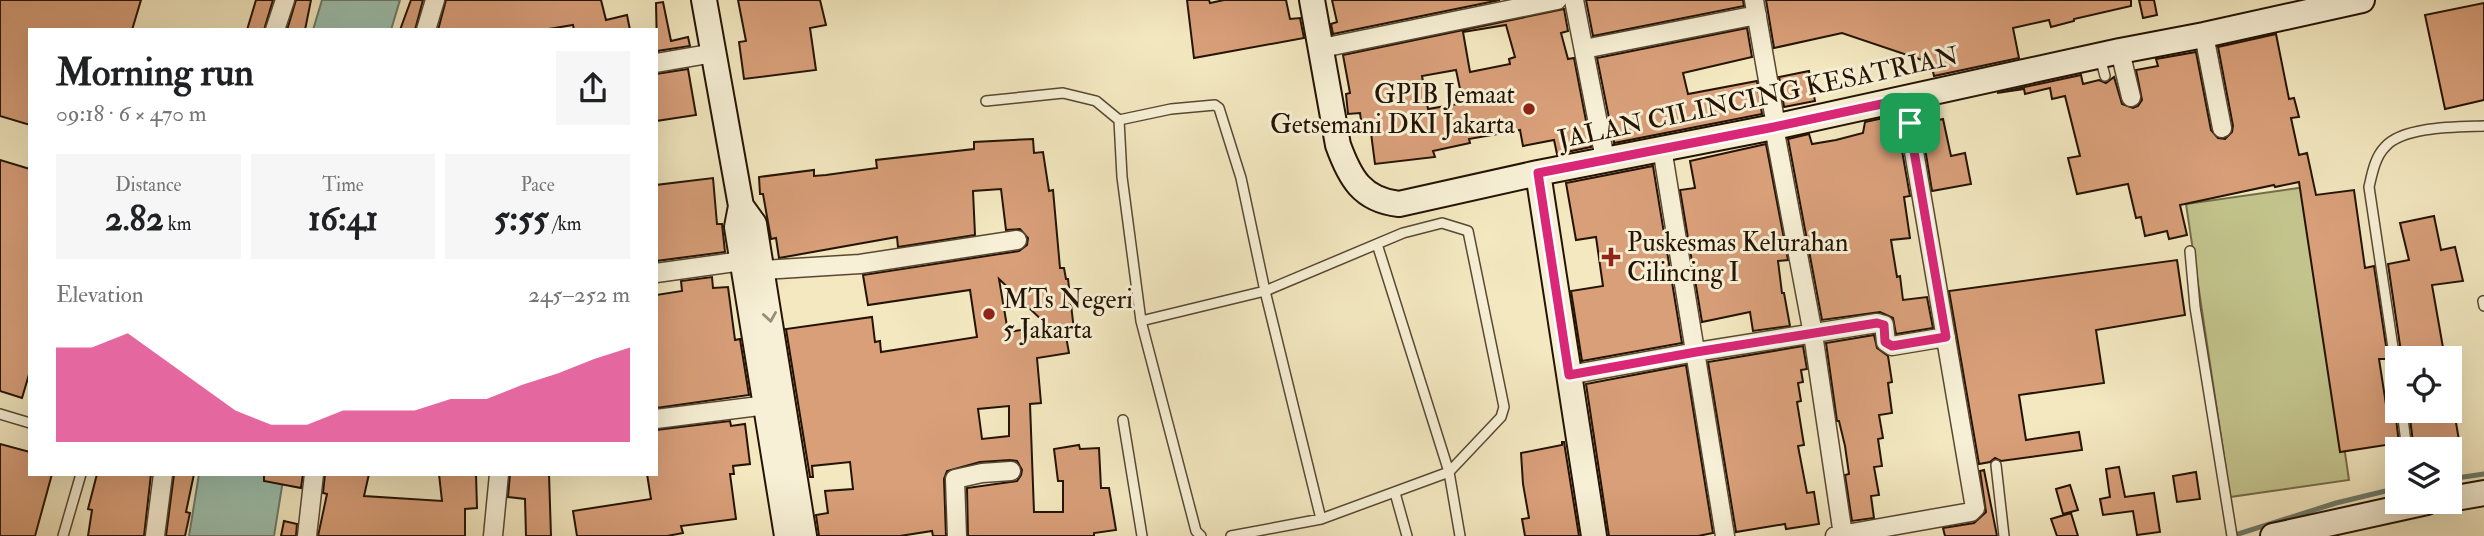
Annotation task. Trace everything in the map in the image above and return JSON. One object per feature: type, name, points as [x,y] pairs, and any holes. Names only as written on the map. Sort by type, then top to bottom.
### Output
[{"type":"street","points":[[276,28],[285,0]]},
{"type":"street","points":[[427,28],[435,0]]},
{"type":"street","points":[[704,0],[741,206],[737,227],[752,266],[794,525]]},
{"type":"street","name":"JALAN CILINCING KESATRIAN","points":[[1312,0],[1338,145],[1345,165],[1355,181],[1368,194],[1383,202],[1399,204],[1605,159],[2108,61],[2204,35],[2362,0]]},
{"type":"street","points":[[1322,48],[1557,0]]},
{"type":"street","points":[[1574,0],[1605,159]]},
{"type":"street","points":[[1584,49],[1756,8],[1812,334],[1839,535],[1971,512],[1975,508],[1905,99]]},
{"type":"street","points":[[2204,35],[2222,128]]},
{"type":"street","points":[[658,63],[714,53]]},
{"type":"street","points":[[2108,61],[2131,97]]},
{"type":"street","points":[[1662,148],[1725,536]]},
{"type":"street","points":[[1538,173],[1594,536]]},
{"type":"street","points":[[658,273],[752,266],[860,264],[1017,240]]},
{"type":"street","points":[[752,266],[767,405],[794,525]]},
{"type":"street","points":[[1569,375],[1877,323],[1884,325],[1885,342],[1892,346],[1946,337]]},
{"type":"street","points":[[658,419],[767,405]]},
{"type":"street","points":[[957,536],[955,479],[982,473],[1011,471]]},
{"type":"street","points":[[155,536],[163,476]]},
{"type":"street","points":[[307,536],[314,476]]},
{"type":"street","points":[[493,536],[499,476]]},
{"type":"street","points":[[2462,497],[2484,493]]},
{"type":"street","points":[[2273,536],[2385,511]]},
{"type":"lane","points":[[986,101],[1063,93],[1096,100],[1119,120],[1122,177],[1141,321],[1196,531],[1201,536]]},
{"type":"lane","points":[[1119,120],[1171,109],[1218,106],[1241,178],[1265,292],[1321,519]]},
{"type":"lane","points":[[2393,346],[2369,187],[2374,167],[2385,146],[2408,134],[2431,128],[2484,126]]},
{"type":"lane","points":[[1141,321],[1265,292],[1403,233],[1442,223],[1468,231],[1504,408],[1495,424],[1449,472],[1321,519],[1231,536]]},
{"type":"lane","points":[[1377,244],[1449,472],[1460,536]]},
{"type":"lane","points":[[2190,251],[2195,307],[2232,536]]},
{"type":"lane","points":[[0,414],[28,422]]},
{"type":"lane","points":[[1123,421],[1142,536]]},
{"type":"lane","points":[[1996,465],[2004,536]]},
{"type":"lane","points":[[63,536],[80,476]]},
{"type":"lane","points":[[1395,493],[1407,536]]},
{"type":"green space","points":[[2306,187],[2349,480],[2230,497],[2186,204]]},
{"type":"shaded area","points":[[322,0],[400,0],[392,28],[314,28]]},
{"type":"shaded area","points":[[199,476],[284,476],[274,536],[189,536]]},
{"type":"building","points":[[0,0],[141,0],[133,28],[28,28],[28,124],[0,116]]},
{"type":"building","points":[[256,0],[273,0],[265,28],[248,28]]},
{"type":"building","points":[[296,0],[311,0],[305,28],[288,28]]},
{"type":"building","points":[[411,0],[423,0],[416,28],[401,28]]},
{"type":"building","points":[[446,0],[601,0],[606,20],[627,15],[630,28],[574,28],[573,25],[555,28],[439,28]]},
{"type":"building","points":[[738,0],[820,0],[826,25],[810,28],[816,70],[744,79],[739,42],[746,41]]},
{"type":"building","points":[[1187,0],[1209,0],[1210,3],[1224,0],[1286,0],[1290,19],[1300,18],[1304,38],[1194,58]]},
{"type":"building","points":[[1332,0],[1500,0],[1333,34],[1331,24],[1337,22]]},
{"type":"building","points":[[1586,0],[1743,0],[1744,6],[1593,36]]},
{"type":"building","points":[[1766,0],[2131,0],[2131,6],[2051,27],[2049,20],[2013,28],[2019,58],[1934,76],[1931,63],[1842,33],[1774,48]]},
{"type":"building","points":[[2139,0],[2154,0],[2157,15],[2143,18]]},
{"type":"building","points":[[663,2],[671,41],[688,37],[690,46],[658,51],[656,3]]},
{"type":"building","points":[[2484,3],[2484,100],[2445,109],[2425,15]]},
{"type":"building","points":[[1564,9],[1568,31],[1561,33],[1568,59],[1574,58],[1591,147],[1557,154],[1554,140],[1523,146],[1520,130],[1469,139],[1470,143],[1433,151],[1435,157],[1375,164],[1371,133],[1363,134],[1360,113],[1348,114],[1346,94],[1350,93],[1343,55]],"holes":[[[1506,25],[1515,57],[1509,59],[1510,64],[1470,72],[1463,32]],[[1456,70],[1463,103],[1428,109],[1422,76]]]},
{"type":"building","points":[[1747,28],[1752,57],[1683,73],[1688,94],[1757,81],[1762,114],[1614,143],[1597,58]]},
{"type":"building","points":[[2276,34],[2289,99],[2294,98],[2299,117],[2291,118],[2299,155],[2307,153],[2316,195],[2354,190],[2365,268],[2374,266],[2386,346],[2385,359],[2379,359],[2385,398],[2385,423],[2396,423],[2398,437],[2385,437],[2385,445],[2340,452],[2299,182],[2180,205],[2187,235],[2169,239],[2167,231],[2145,236],[2141,217],[2136,218],[2128,184],[2077,194],[2068,158],[2080,156],[2065,96],[2052,99],[2050,88],[2025,94],[2024,89],[1997,93],[2081,75],[2083,84],[2099,80],[2106,83],[2114,77],[2122,104],[2133,108],[2142,100],[2136,70],[2158,66],[2156,59],[2196,52],[2211,130],[2218,138],[2225,139],[2232,132],[2233,126],[2218,47]]},
{"type":"building","points":[[688,69],[696,115],[658,121],[658,74]]},
{"type":"building","points":[[1809,71],[1815,101],[1784,107],[1779,77]]},
{"type":"building","points":[[1888,117],[1890,130],[1898,128],[1910,196],[1904,197],[1910,238],[1891,240],[1897,277],[1900,276],[1903,300],[1927,297],[1933,328],[1896,334],[1893,318],[1880,312],[1822,320],[1788,139],[1809,134],[1812,144],[1836,140],[1863,133],[1865,122]]},
{"type":"building","points":[[1943,119],[1951,156],[1965,153],[1971,184],[1932,191],[1921,124]]},
{"type":"building","points":[[1033,139],[1034,153],[1043,152],[1049,191],[1053,190],[1060,268],[1064,268],[1068,279],[1074,330],[1065,331],[1069,353],[1037,358],[1041,403],[1030,404],[1034,512],[1063,512],[1063,481],[1058,481],[1054,449],[1079,445],[1080,449],[1099,448],[1101,488],[1109,488],[1116,530],[1094,533],[1094,536],[968,536],[967,488],[1017,481],[1022,470],[1017,461],[1010,460],[980,462],[947,471],[944,479],[946,536],[933,536],[932,531],[900,536],[819,536],[816,515],[828,513],[825,491],[853,489],[850,462],[812,466],[813,477],[810,477],[786,329],[872,317],[875,342],[880,341],[881,352],[977,337],[970,290],[868,305],[863,275],[1019,251],[1027,245],[1028,238],[1020,229],[1006,230],[1001,189],[973,191],[975,235],[898,247],[897,237],[779,258],[776,238],[771,239],[763,194],[760,194],[759,177],[814,170],[814,176],[877,168],[876,160],[974,149],[974,142]],"holes":[[[999,279],[1048,326],[1008,332]],[[1009,406],[1009,436],[982,439],[978,409]]]},
{"type":"building","points":[[1766,144],[1788,260],[1778,261],[1790,326],[1753,331],[1750,312],[1702,322],[1680,190],[1695,188],[1690,161]]},
{"type":"building","points":[[0,160],[28,168],[28,378],[22,398],[0,391]]},
{"type":"building","points":[[1653,166],[1682,343],[1582,361],[1571,291],[1603,286],[1596,237],[1576,240],[1566,183]]},
{"type":"building","points":[[713,178],[717,224],[722,224],[725,252],[658,261],[658,185]]},
{"type":"building","points":[[2434,216],[2441,250],[2455,247],[2463,281],[2432,285],[2443,346],[2400,346],[2388,264],[2409,260],[2400,223]]},
{"type":"building","points":[[2177,260],[2185,315],[2096,330],[2104,383],[2019,395],[2026,440],[2079,432],[2082,450],[2001,461],[1995,458],[1979,464],[1949,291]]},
{"type":"building","points":[[712,277],[713,288],[728,287],[735,340],[740,339],[749,395],[658,408],[658,295],[682,291],[681,281]]},
{"type":"building","points":[[1874,335],[1877,348],[1888,356],[1892,382],[1888,383],[1892,413],[1879,415],[1883,438],[1878,439],[1882,466],[1874,467],[1879,495],[1871,496],[1874,518],[1852,521],[1845,475],[1849,474],[1845,446],[1837,421],[1826,343]]},
{"type":"building","points":[[1803,346],[1807,369],[1801,370],[1803,382],[1798,383],[1801,401],[1797,402],[1804,445],[1798,446],[1807,493],[1814,492],[1819,524],[1786,529],[1785,524],[1736,532],[1708,362]]},
{"type":"building","points":[[1686,365],[1713,533],[1698,536],[1609,536],[1586,384]]},
{"type":"building","points":[[730,421],[731,426],[745,424],[750,464],[733,466],[734,474],[730,474],[736,519],[681,526],[683,533],[667,536],[577,536],[573,511],[651,499],[647,476],[658,476],[658,430]]},
{"type":"building","points":[[2411,423],[2456,423],[2458,437],[2412,437]]},
{"type":"building","points":[[1562,442],[1579,536],[1525,536],[1522,519],[1529,518],[1521,453],[1562,445]]},
{"type":"building","points":[[0,444],[28,451],[28,476],[51,476],[35,536],[0,536]]},
{"type":"building","points":[[2119,467],[2125,497],[2154,493],[2160,532],[2137,535],[2133,511],[2103,515],[2100,499],[2110,497],[2106,469]]},
{"type":"building","points":[[1984,470],[1997,536],[1945,536],[1943,528],[1974,523],[1986,512],[1980,471]]},
{"type":"building","points":[[2196,472],[2200,499],[2177,502],[2173,476]]},
{"type":"building","points":[[96,476],[151,476],[144,536],[88,536],[92,510],[88,509]]},
{"type":"building","points":[[174,476],[194,476],[186,512],[190,513],[185,536],[166,536]]},
{"type":"building","points":[[264,476],[303,476],[301,488],[264,481]]},
{"type":"building","points":[[325,476],[369,476],[364,496],[442,501],[439,476],[476,476],[477,508],[465,509],[465,536],[318,536],[327,494],[323,493]]},
{"type":"building","points":[[510,476],[549,476],[551,536],[526,536],[525,499],[508,497]]},
{"type":"building","points":[[2070,485],[2078,510],[2063,514],[2056,489]]},
{"type":"building","points":[[2071,513],[2078,536],[2057,536],[2051,519]]},
{"type":"building","points":[[284,521],[297,524],[296,536],[281,536]]},
{"type":"waterway","points":[[2462,477],[2484,474]]},
{"type":"waterway","points":[[2232,536],[2336,503],[2385,491]]},
{"type":"place","name":"GPIB Jemaat Getsemani DKI Jakarta","points":[[1529,109]]},
{"type":"place","name":"Puskesmas Kelurahan Cilincing I","points":[[1611,257]]},
{"type":"place","name":"MTs Negeri 5 Jakarta","points":[[989,314]]},
{"type":"route","points":[[1905,99],[1910,123],[1946,337],[1892,346],[1885,342],[1884,325],[1877,323],[1569,375],[1538,173],[1905,99]]}]
